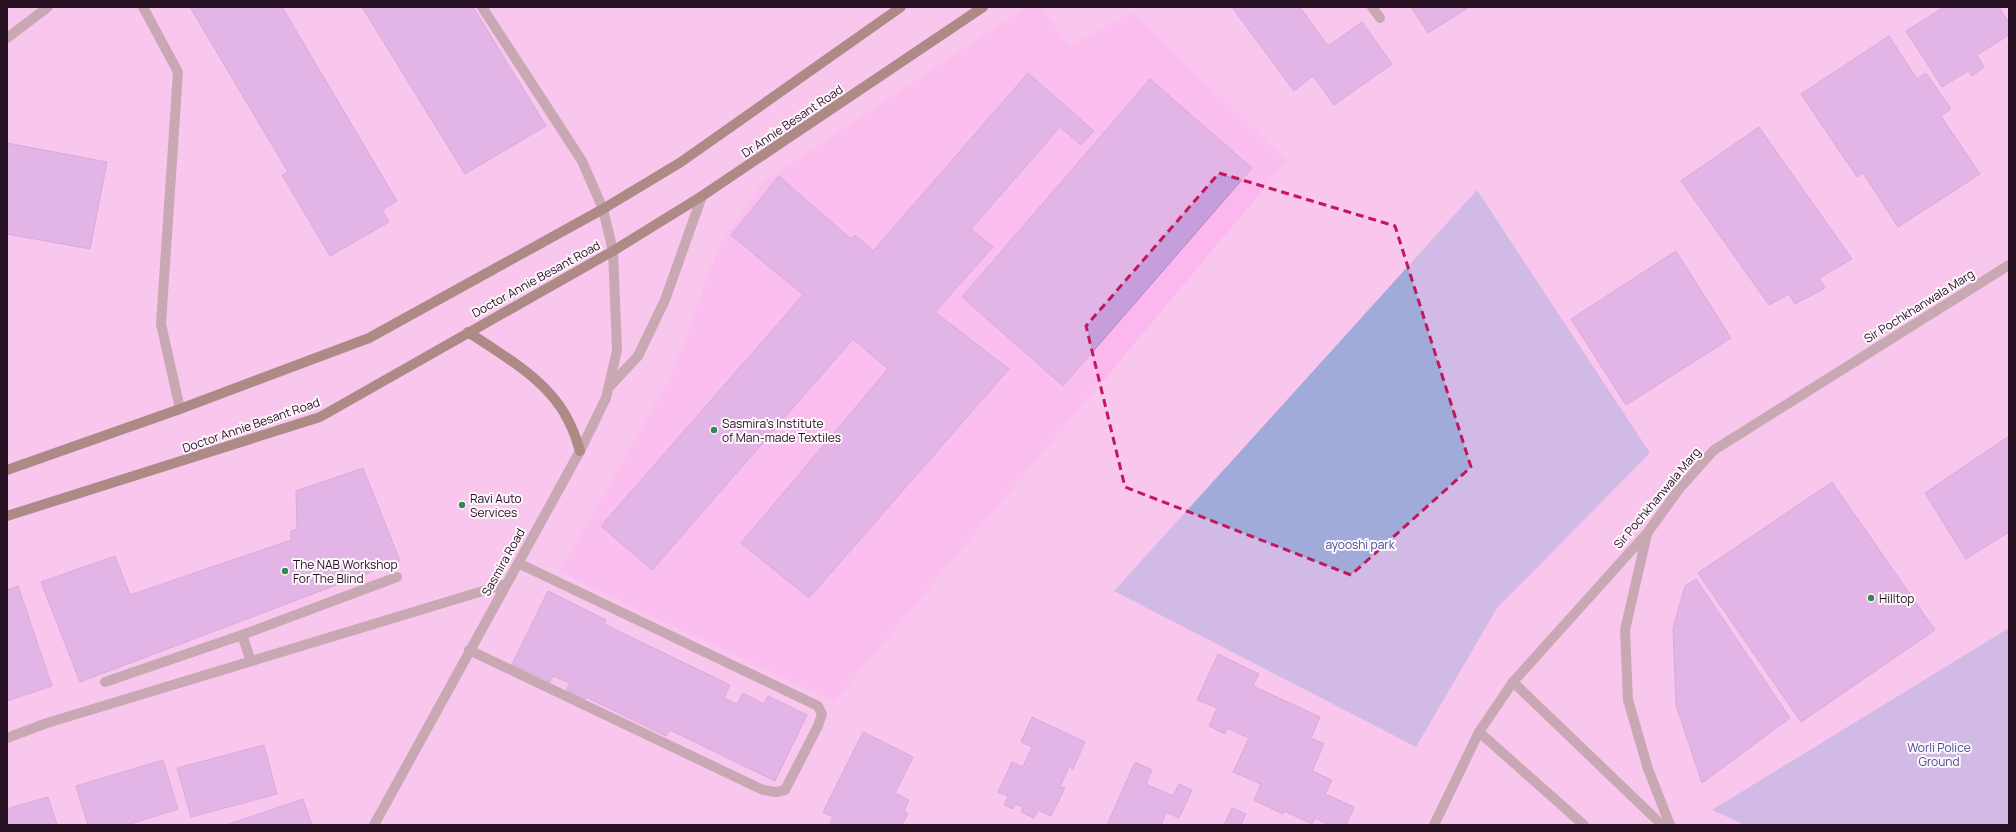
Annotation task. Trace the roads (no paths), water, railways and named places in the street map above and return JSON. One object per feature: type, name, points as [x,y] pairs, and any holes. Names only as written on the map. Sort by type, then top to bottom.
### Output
[{"type":"main road","points":[[7,470],[180,409],[369,338],[603,209],[681,162],[901,7]]},
{"type":"main road","name":"Dr Annie Besant Road","points":[[613,251],[702,196],[983,7]]},
{"type":"main road","name":"Doctor Annie Besant Road","points":[[7,516],[320,417],[613,251]]},
{"type":"main road","points":[[468,332],[505,357],[547,390],[569,421],[580,451]]},
{"type":"street","points":[[7,38],[48,7]]},
{"type":"street","points":[[143,7],[178,72],[161,324],[180,409]]},
{"type":"street","name":"Sasmira Road","points":[[374,825],[469,650],[580,451],[606,398],[617,350],[613,251],[603,209],[582,160],[482,7]]},
{"type":"street","points":[[1372,7],[1380,18]]},
{"type":"street","points":[[610,385],[638,356],[665,300],[702,196]]},
{"type":"street","name":"Sir Pochkhanwala Marg","points":[[1434,825],[1479,732],[1513,682],[1648,532],[1679,489],[1714,450],[2009,265]]},
{"type":"street","points":[[1648,532],[1625,630],[1628,700],[1648,768],[1670,825]]},
{"type":"street","points":[[469,650],[763,790],[776,792],[785,790],[818,726],[822,714],[818,706],[518,563]]},
{"type":"street","points":[[105,682],[242,635],[397,577]]},
{"type":"street","points":[[7,738],[47,723],[506,584]]},
{"type":"street","points":[[242,635],[251,661]]},
{"type":"street","points":[[1513,682],[1662,825]]},
{"type":"street","points":[[1479,732],[1584,825]]},
{"type":"place","name":"Sasmira's Institute of Man-made Textiles","points":[[714,430]]},
{"type":"place","name":"Ravi Auto Services","points":[[462,505]]},
{"type":"place","name":"The NAB Workshop For The Blind","points":[[285,571]]},
{"type":"place","name":"Hilltop","points":[[1871,598]]},
{"type":"park label","name":"ayooshi park","points":[[1360,544]]},
{"type":"park label","name":"Worli Police Ground","points":[[1939,754]]}]
